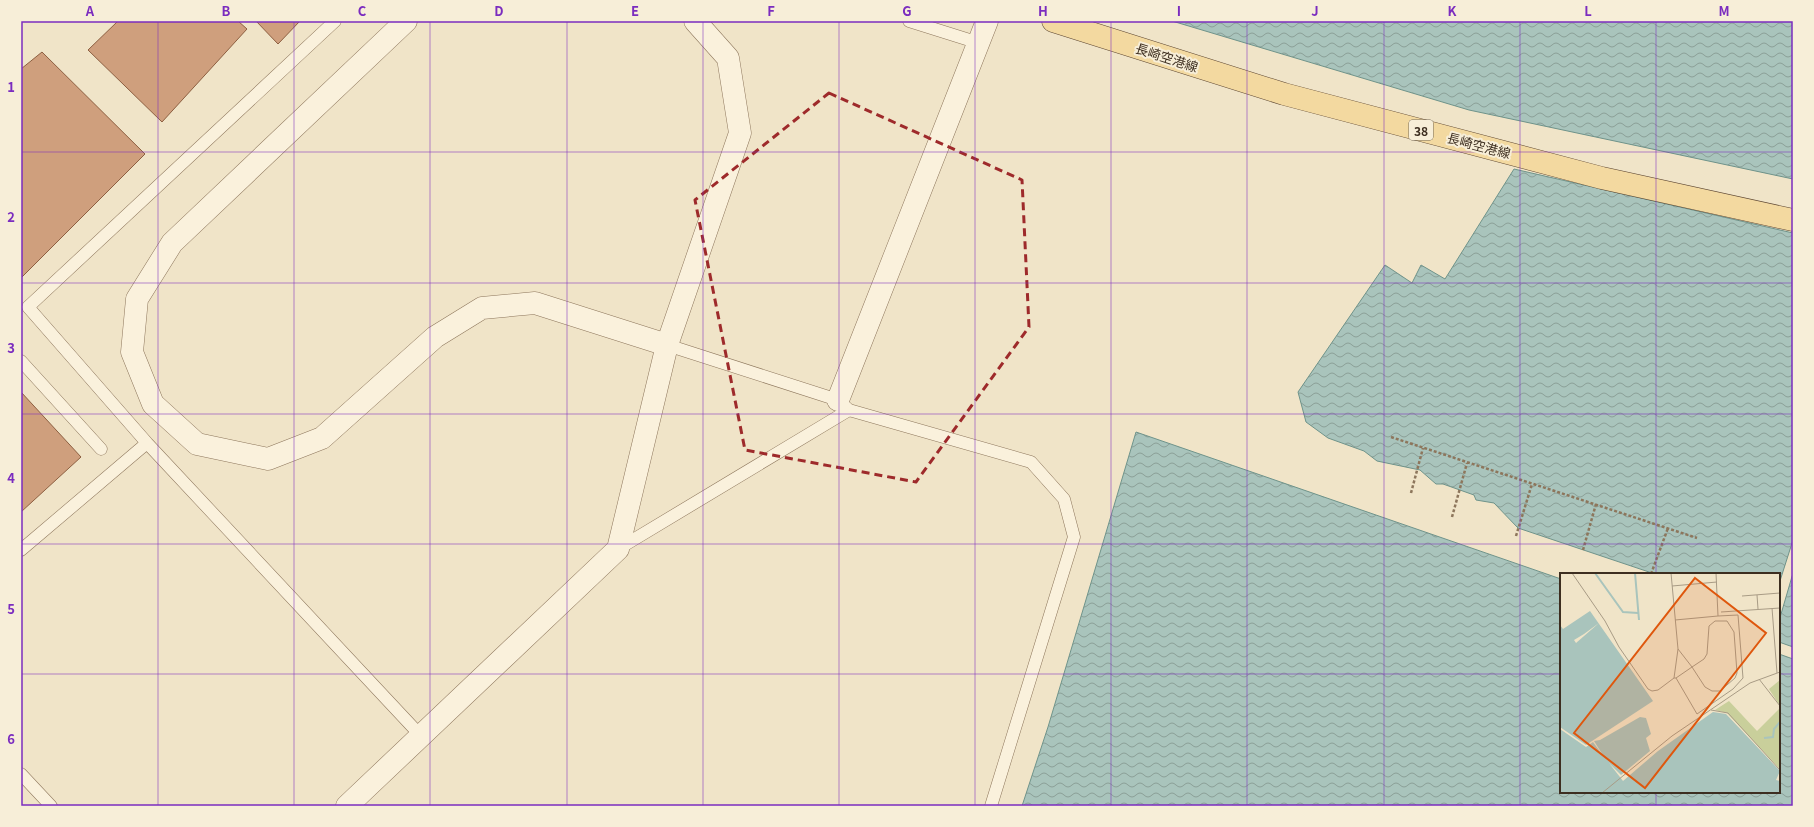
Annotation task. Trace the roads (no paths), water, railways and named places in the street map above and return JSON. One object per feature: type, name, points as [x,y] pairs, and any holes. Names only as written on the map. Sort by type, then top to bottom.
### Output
[{"type":"main road","name":"長崎空港線","points":[[1053,21],[1284,94],[1602,178],[1793,220]]},
{"type":"street","points":[[406,21],[172,243],[137,299],[136,307],[132,352],[153,404],[197,444],[268,459],[322,438],[435,337],[482,308],[535,303],[667,345]]},
{"type":"street","points":[[347,806],[618,549],[667,345],[740,133],[728,58],[695,21]]},
{"type":"street","points":[[843,405],[987,21]]},
{"type":"lane","points":[[335,21],[28,307],[147,443],[421,736]]},
{"type":"lane","points":[[909,21],[979,43]]},
{"type":"lane","points":[[667,345],[843,405],[1031,462],[1064,499],[1074,537],[991,806]]},
{"type":"lane","points":[[21,361],[100,449]]},
{"type":"lane","points":[[618,549],[843,405]]},
{"type":"lane","points":[[21,550],[147,443]]},
{"type":"lane","points":[[21,774],[51,806]]},
{"type":"water","points":[[1172,21],[1793,21],[1793,179],[1469,110]]},
{"type":"water","points":[[1514,169],[1793,233],[1793,540],[1780,581],[1780,573],[1652,573],[1518,528],[1494,503],[1476,500],[1474,495],[1443,484],[1436,484],[1420,470],[1377,461],[1364,451],[1328,438],[1306,422],[1298,392],[1385,265],[1412,283],[1421,265],[1445,279]]},
{"type":"water","points":[[1136,432],[1560,579],[1560,793],[1780,793],[1780,654],[1793,659],[1793,806],[1022,806],[1048,727]]},
{"type":"water","points":[[1793,573],[1793,647],[1780,642],[1780,618]]}]
